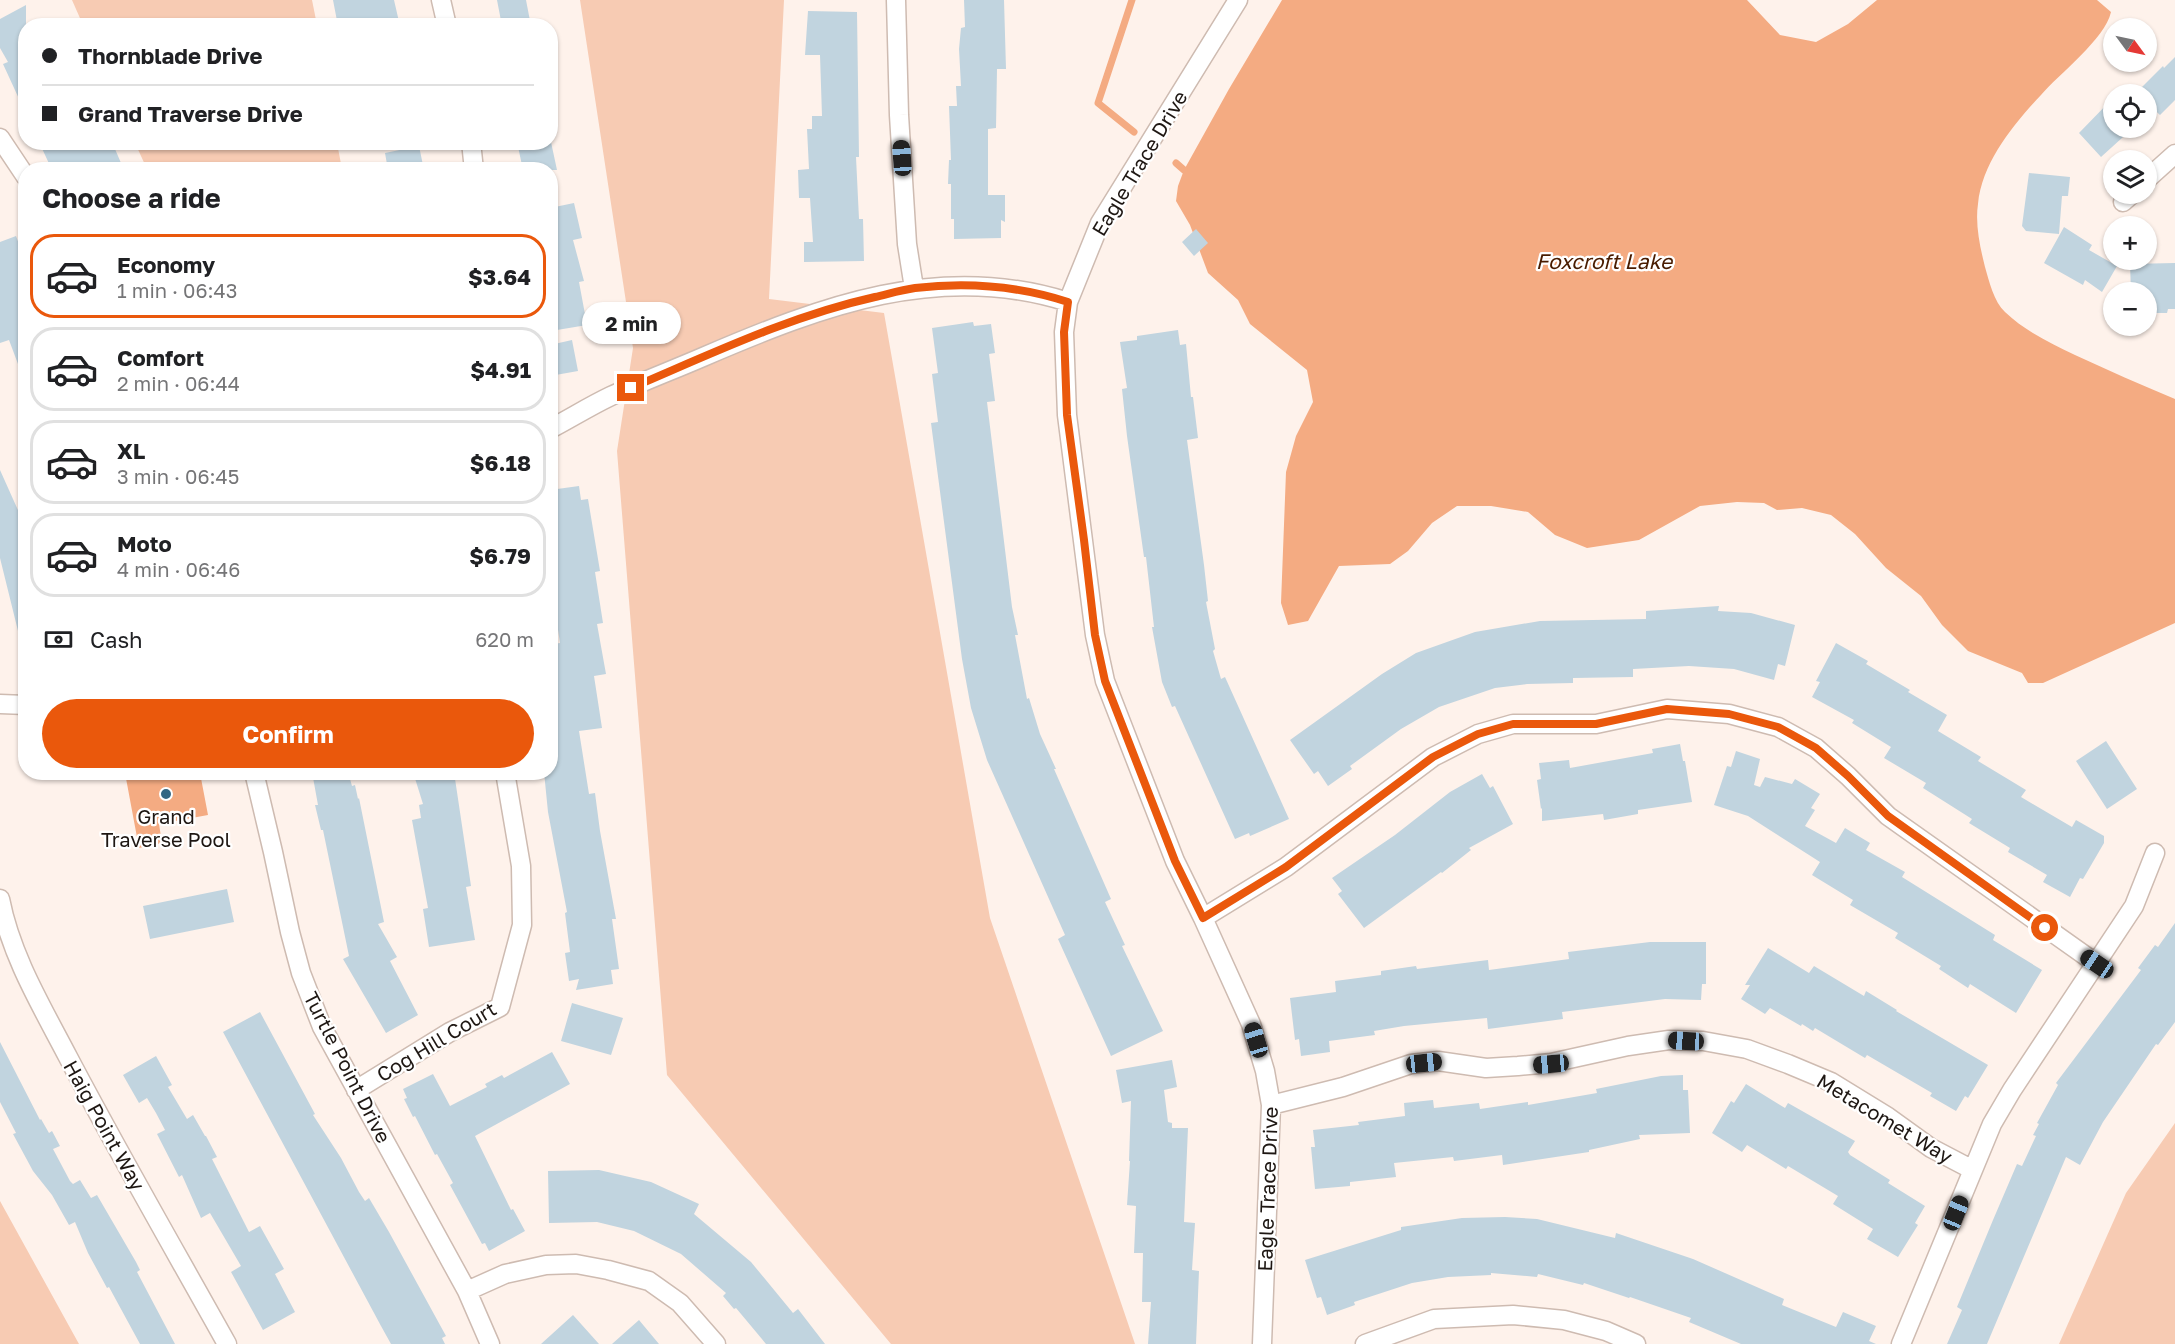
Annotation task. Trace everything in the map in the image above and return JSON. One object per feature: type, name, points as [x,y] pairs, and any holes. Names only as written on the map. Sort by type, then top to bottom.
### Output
[{"type":"street","points":[[441,0],[445,18]]},
{"type":"street","points":[[896,0],[901,150],[907,244],[914,288]]},
{"type":"street","name":"Eagle Trace Drive","points":[[1238,0],[1100,223],[1068,302],[1064,332],[1067,415],[1095,635],[1105,681],[1175,861],[1251,1024],[1265,1071],[1271,1105],[1262,1344]]},
{"type":"street","points":[[0,138],[18,165]]},
{"type":"street","points":[[2157,170],[2175,154]]},
{"type":"street","points":[[558,425],[611,396],[732,345],[834,306],[914,288],[973,285],[1045,294],[1068,302]]},
{"type":"street","points":[[0,704],[18,705]]},
{"type":"street","points":[[1203,918],[1286,867],[1433,757],[1478,734],[1513,724],[1596,724],[1667,709],[1729,714],[1778,727],[1816,748],[1888,816],[2097,964]]},
{"type":"street","name":"Turtle Point Drive","points":[[256,780],[290,932],[301,973],[322,1027],[466,1291],[490,1344]]},
{"type":"street","name":"Cog Hill Court","points":[[356,1089],[450,1032],[500,1007],[522,926],[521,866],[507,780]]},
{"type":"street","points":[[1901,1344],[1992,1124],[2134,906],[2155,854]]},
{"type":"street","name":"Haig Point Way","points":[[0,899],[14,951],[52,1027],[227,1344]]},
{"type":"street","name":"Metacomet Way","points":[[1271,1105],[1342,1087],[1411,1064],[1438,1061],[1486,1068],[1551,1064],[1659,1041],[1703,1041],[1747,1049],[1831,1082],[1888,1116],[1931,1148],[1973,1170]]},
{"type":"street","points":[[466,1291],[505,1274],[546,1265],[576,1264],[608,1270],[649,1281],[680,1303],[716,1344]]},
{"type":"street","points":[[1365,1344],[1434,1319],[1513,1315],[1564,1320],[1606,1331],[1636,1344]]},
{"type":"shaded area","points":[[72,0],[312,0],[316,18],[80,18]]},
{"type":"shaded area","points":[[580,0],[784,0],[769,299],[884,313],[990,918],[1135,1344],[891,1344],[667,1075],[617,451],[633,348]]},
{"type":"shaded area","points":[[138,150],[338,150],[341,162],[144,162]]},
{"type":"shaded area","points":[[2175,1123],[2175,1344],[2059,1344],[2126,1193]]},
{"type":"shaded area","points":[[0,1201],[79,1344],[0,1344]]},
{"type":"water","name":"Foxcroft Lake","points":[[1282,0],[1747,0],[1780,35],[1816,42],[1848,24],[1877,0],[2097,0],[2111,12],[2109,18],[2103,18],[2103,28],[2100,33],[2020,118],[2001,145],[1986,173],[1977,212],[1979,236],[1992,291],[2001,308],[2013,319],[2056,346],[2175,399],[2175,623],[2043,683],[2028,683],[2022,673],[1968,651],[1942,625],[1921,596],[1886,568],[1855,534],[1831,515],[1802,508],[1777,510],[1764,503],[1737,502],[1700,506],[1639,540],[1587,548],[1555,535],[1528,512],[1491,506],[1457,506],[1432,523],[1408,551],[1390,564],[1339,566],[1308,621],[1288,625],[1281,603],[1286,472],[1296,436],[1313,402],[1307,370],[1250,324],[1238,300],[1208,273],[1190,225],[1176,201],[1178,186],[1184,170]]},
{"type":"water","name":"Grand Traverse Pool","points":[[126,780],[201,780],[208,815],[159,824],[162,843],[139,848]]},
{"type":"building","points":[[333,0],[394,0],[398,18],[336,18]]},
{"type":"building","points":[[497,0],[526,0],[529,18],[500,18]]},
{"type":"building","points":[[964,0],[1004,0],[1006,69],[997,69],[996,128],[988,129],[988,195],[1005,195],[1005,222],[1001,220],[1001,238],[954,239],[954,219],[951,219],[951,184],[948,184],[949,160],[951,160],[949,106],[957,106],[956,86],[961,86],[959,49],[961,28],[965,27]]},
{"type":"building","points":[[26,5],[26,18],[18,18],[18,97],[3,64],[8,62],[0,48],[0,19]]},
{"type":"building","points":[[808,11],[857,12],[859,157],[856,157],[859,219],[863,219],[864,261],[804,262],[804,242],[813,242],[810,198],[799,198],[798,170],[809,169],[807,129],[812,129],[812,116],[822,116],[820,55],[805,55]]},
{"type":"building","points":[[2175,57],[2175,100],[2160,115],[2157,112],[2157,84],[2145,84],[2163,66],[2164,68]]},
{"type":"building","points":[[2103,108],[2103,138],[2122,138],[2109,150],[2103,150],[2101,157],[2079,133]]},
{"type":"building","points":[[43,150],[115,150],[121,162],[48,162]]},
{"type":"building","points":[[420,150],[422,162],[387,162],[385,153]]},
{"type":"building","points":[[519,150],[553,150],[555,162],[521,162]]},
{"type":"building","points":[[2029,173],[2070,177],[2068,196],[2062,196],[2059,234],[2026,231],[2022,226]]},
{"type":"building","points":[[574,203],[582,238],[573,240],[584,281],[579,282],[587,325],[558,330],[558,206]]},
{"type":"building","points":[[2064,227],[2092,245],[2089,250],[2103,258],[2103,270],[2115,270],[2108,282],[2103,282],[2102,292],[2085,280],[2083,285],[2044,263]]},
{"type":"building","points":[[1196,229],[1208,243],[1194,256],[1182,242]]},
{"type":"building","points":[[16,236],[18,241],[18,364],[9,340],[0,343],[0,242]]},
{"type":"building","points":[[2157,263],[2175,263],[2175,309],[2168,309],[2167,313],[2157,313],[2157,282],[2131,282],[2130,270],[2157,270]]},
{"type":"building","points":[[973,322],[974,326],[991,324],[995,353],[989,354],[995,401],[987,402],[1012,607],[1018,635],[1015,635],[1027,699],[1029,698],[1040,734],[1056,769],[1054,769],[1111,899],[1105,902],[1125,945],[1122,946],[1163,1031],[1111,1056],[1058,939],[1065,935],[987,760],[971,708],[962,659],[931,423],[938,422],[932,374],[938,373],[932,328]]},
{"type":"building","points":[[1178,330],[1180,345],[1186,344],[1198,438],[1187,440],[1204,565],[1208,601],[1206,602],[1215,649],[1213,651],[1221,679],[1225,677],[1289,819],[1250,836],[1249,833],[1235,839],[1162,682],[1152,627],[1154,627],[1146,557],[1144,557],[1127,436],[1122,389],[1127,388],[1120,342],[1137,340],[1137,336]]},
{"type":"building","points":[[572,340],[578,371],[558,375],[558,343]]},
{"type":"building","points":[[0,470],[18,510],[18,631],[0,558]]},
{"type":"building","points":[[579,486],[581,500],[588,499],[600,571],[595,572],[603,623],[597,624],[606,674],[594,676],[602,728],[579,731],[589,794],[595,793],[616,919],[612,919],[619,969],[611,970],[613,984],[576,990],[579,979],[569,981],[565,953],[570,952],[565,913],[567,912],[548,812],[545,780],[558,780],[558,643],[560,643],[558,630],[558,489]]},
{"type":"building","points":[[1719,606],[1718,611],[1751,613],[1795,625],[1785,666],[1778,664],[1774,680],[1734,669],[1689,666],[1633,669],[1633,677],[1573,678],[1573,683],[1527,684],[1495,688],[1439,707],[1401,729],[1350,766],[1352,769],[1328,786],[1318,771],[1314,774],[1290,740],[1382,674],[1416,653],[1475,632],[1540,621],[1646,619],[1646,611]]},
{"type":"building","points":[[1836,643],[1868,661],[1866,664],[1947,715],[1938,731],[1981,757],[1978,761],[2026,790],[2021,797],[2072,827],[2076,820],[2104,836],[2104,843],[2070,897],[2043,882],[2047,875],[2008,852],[2010,848],[1969,823],[1972,819],[1923,788],[1926,783],[1884,758],[1891,747],[1852,723],[1854,720],[1812,697],[1820,682],[1816,681]]},
{"type":"building","points":[[2106,741],[2137,789],[2107,809],[2076,761]]},
{"type":"building","points":[[1680,744],[1692,802],[1638,810],[1638,814],[1604,820],[1603,814],[1542,821],[1537,780],[1541,779],[1539,763],[1569,760],[1570,768],[1653,753],[1652,749]]},
{"type":"building","points":[[1736,751],[1760,759],[1754,785],[1760,787],[1765,777],[1792,784],[1795,779],[1820,794],[1811,808],[1815,810],[1805,826],[1836,843],[1845,828],[1870,843],[1866,850],[1905,872],[1902,877],[1995,935],[1993,940],[2042,970],[2016,1013],[1970,984],[1968,988],[1939,969],[1941,966],[1895,938],[1898,933],[1850,905],[1853,900],[1812,875],[1820,862],[1748,816],[1714,805],[1727,766],[1731,767]]},
{"type":"building","points":[[1482,774],[1490,788],[1493,786],[1513,824],[1469,848],[1471,850],[1442,873],[1364,928],[1338,894],[1342,891],[1332,878],[1395,835],[1450,792]]},
{"type":"building","points":[[313,780],[350,780],[352,786],[355,785],[384,922],[378,924],[397,957],[390,961],[418,1015],[386,1033],[343,959],[349,956],[323,830],[321,830],[315,805],[318,805]]},
{"type":"building","points":[[416,780],[455,780],[471,886],[466,887],[475,940],[429,947],[423,909],[428,908],[412,820],[421,818],[419,805],[423,804]]},
{"type":"building","name":"Grand Traverse Pool","points":[[227,889],[234,922],[150,939],[143,906]]},
{"type":"building","points":[[2175,923],[2175,1022],[2158,1045],[2156,1044],[2103,1122],[2080,1165],[2066,1157],[1987,1344],[1947,1344],[1962,1310],[1957,1307],[1993,1220],[2017,1164],[2022,1166],[2036,1136],[2033,1135],[2039,1124],[2037,1123],[2058,1085],[2056,1083],[2141,970],[2138,968],[2155,945],[2158,947]]},
{"type":"building","points":[[1650,942],[1706,942],[1706,984],[1702,984],[1701,1000],[1665,999],[1562,1012],[1563,1019],[1488,1029],[1487,1018],[1404,1026],[1374,1031],[1375,1035],[1329,1041],[1330,1052],[1301,1056],[1299,1039],[1295,1040],[1290,998],[1336,992],[1335,981],[1381,975],[1381,971],[1416,966],[1417,969],[1488,960],[1489,970],[1569,959],[1568,952]]},
{"type":"building","points":[[1768,948],[1809,973],[1814,966],[1864,996],[1866,991],[1988,1065],[1968,1098],[1965,1096],[1956,1111],[1930,1096],[1932,1093],[1867,1055],[1865,1058],[1815,1028],[1813,1031],[1802,1024],[1801,1026],[1770,1008],[1765,1014],[1741,999],[1750,985],[1745,985]]},
{"type":"building","points":[[572,1003],[623,1018],[611,1055],[561,1041]]},
{"type":"building","points":[[260,1012],[315,1114],[313,1115],[341,1158],[359,1192],[365,1201],[369,1198],[389,1232],[446,1336],[442,1338],[445,1344],[391,1344],[223,1032]]},
{"type":"building","points":[[0,1042],[40,1120],[49,1133],[52,1131],[60,1146],[53,1149],[70,1181],[73,1184],[80,1180],[91,1198],[97,1195],[136,1262],[140,1270],[137,1272],[175,1344],[140,1344],[88,1253],[75,1222],[69,1225],[52,1195],[33,1171],[13,1134],[16,1133],[0,1102]]},
{"type":"building","points":[[552,1052],[570,1084],[475,1136],[511,1210],[513,1209],[525,1231],[489,1251],[485,1243],[482,1244],[450,1185],[453,1183],[437,1154],[435,1155],[415,1116],[413,1117],[404,1099],[407,1098],[403,1089],[433,1074],[450,1106],[487,1087],[485,1084],[502,1075],[504,1078]]},
{"type":"building","points":[[156,1056],[172,1085],[168,1087],[187,1119],[193,1115],[206,1136],[217,1157],[212,1159],[249,1232],[260,1226],[284,1269],[275,1274],[295,1312],[263,1330],[231,1272],[241,1266],[210,1213],[201,1218],[182,1175],[179,1177],[157,1134],[165,1130],[156,1113],[147,1098],[139,1103],[123,1075]]},
{"type":"building","points":[[1172,1060],[1177,1087],[1164,1090],[1168,1122],[1172,1123],[1172,1128],[1188,1128],[1184,1222],[1195,1223],[1192,1270],[1199,1271],[1196,1344],[1148,1344],[1151,1302],[1142,1302],[1143,1253],[1134,1253],[1136,1206],[1127,1205],[1131,1101],[1122,1103],[1116,1070]]},
{"type":"building","points":[[1683,1075],[1683,1090],[1688,1090],[1690,1133],[1639,1135],[1640,1139],[1589,1150],[1589,1152],[1503,1165],[1502,1155],[1454,1161],[1453,1157],[1394,1163],[1396,1177],[1350,1182],[1350,1186],[1315,1189],[1311,1147],[1315,1147],[1313,1130],[1359,1125],[1358,1122],[1405,1116],[1404,1103],[1433,1100],[1434,1108],[1479,1103],[1480,1109],[1528,1102],[1528,1105],[1597,1093],[1596,1089],[1661,1076]]},
{"type":"building","points":[[1746,1084],[1785,1108],[1788,1103],[1855,1141],[1848,1152],[1850,1155],[1890,1180],[1888,1183],[1925,1206],[1915,1223],[1918,1225],[1898,1257],[1867,1239],[1873,1229],[1833,1204],[1838,1196],[1788,1166],[1786,1169],[1747,1145],[1742,1152],[1712,1133],[1731,1101],[1734,1103]]},
{"type":"building","points":[[599,1170],[651,1182],[699,1204],[694,1214],[751,1262],[793,1313],[798,1309],[825,1344],[766,1344],[723,1296],[726,1293],[681,1254],[634,1231],[597,1222],[549,1223],[548,1171]]},
{"type":"building","points":[[1462,1218],[1537,1219],[1615,1238],[1616,1233],[1693,1259],[1784,1299],[1782,1305],[1836,1327],[1843,1312],[1876,1326],[1869,1341],[1876,1344],[1741,1344],[1689,1322],[1691,1318],[1584,1283],[1583,1285],[1538,1274],[1537,1277],[1491,1273],[1491,1275],[1448,1277],[1412,1283],[1354,1302],[1355,1305],[1327,1315],[1321,1297],[1317,1298],[1305,1260],[1401,1230],[1401,1227]]},
{"type":"building","points":[[573,1315],[599,1344],[541,1344]]},
{"type":"building","points":[[639,1320],[659,1344],[612,1344]]},
{"type":"waterway","points":[[1132,0],[1098,103],[1134,132]]},
{"type":"waterway","points":[[1176,163],[1184,170]]},
{"type":"place","name":"Grand Traverse Pool","points":[[166,794]]},
{"type":"route","points":[[631,388],[732,345],[834,306],[914,288],[973,285],[1045,294],[1068,302],[1064,332],[1067,415],[1095,635],[1105,681],[1175,861],[1203,918],[1286,867],[1433,757],[1478,734],[1513,724],[1596,724],[1667,709],[1729,714],[1778,727],[1816,748],[1888,816],[2045,928]]}]
